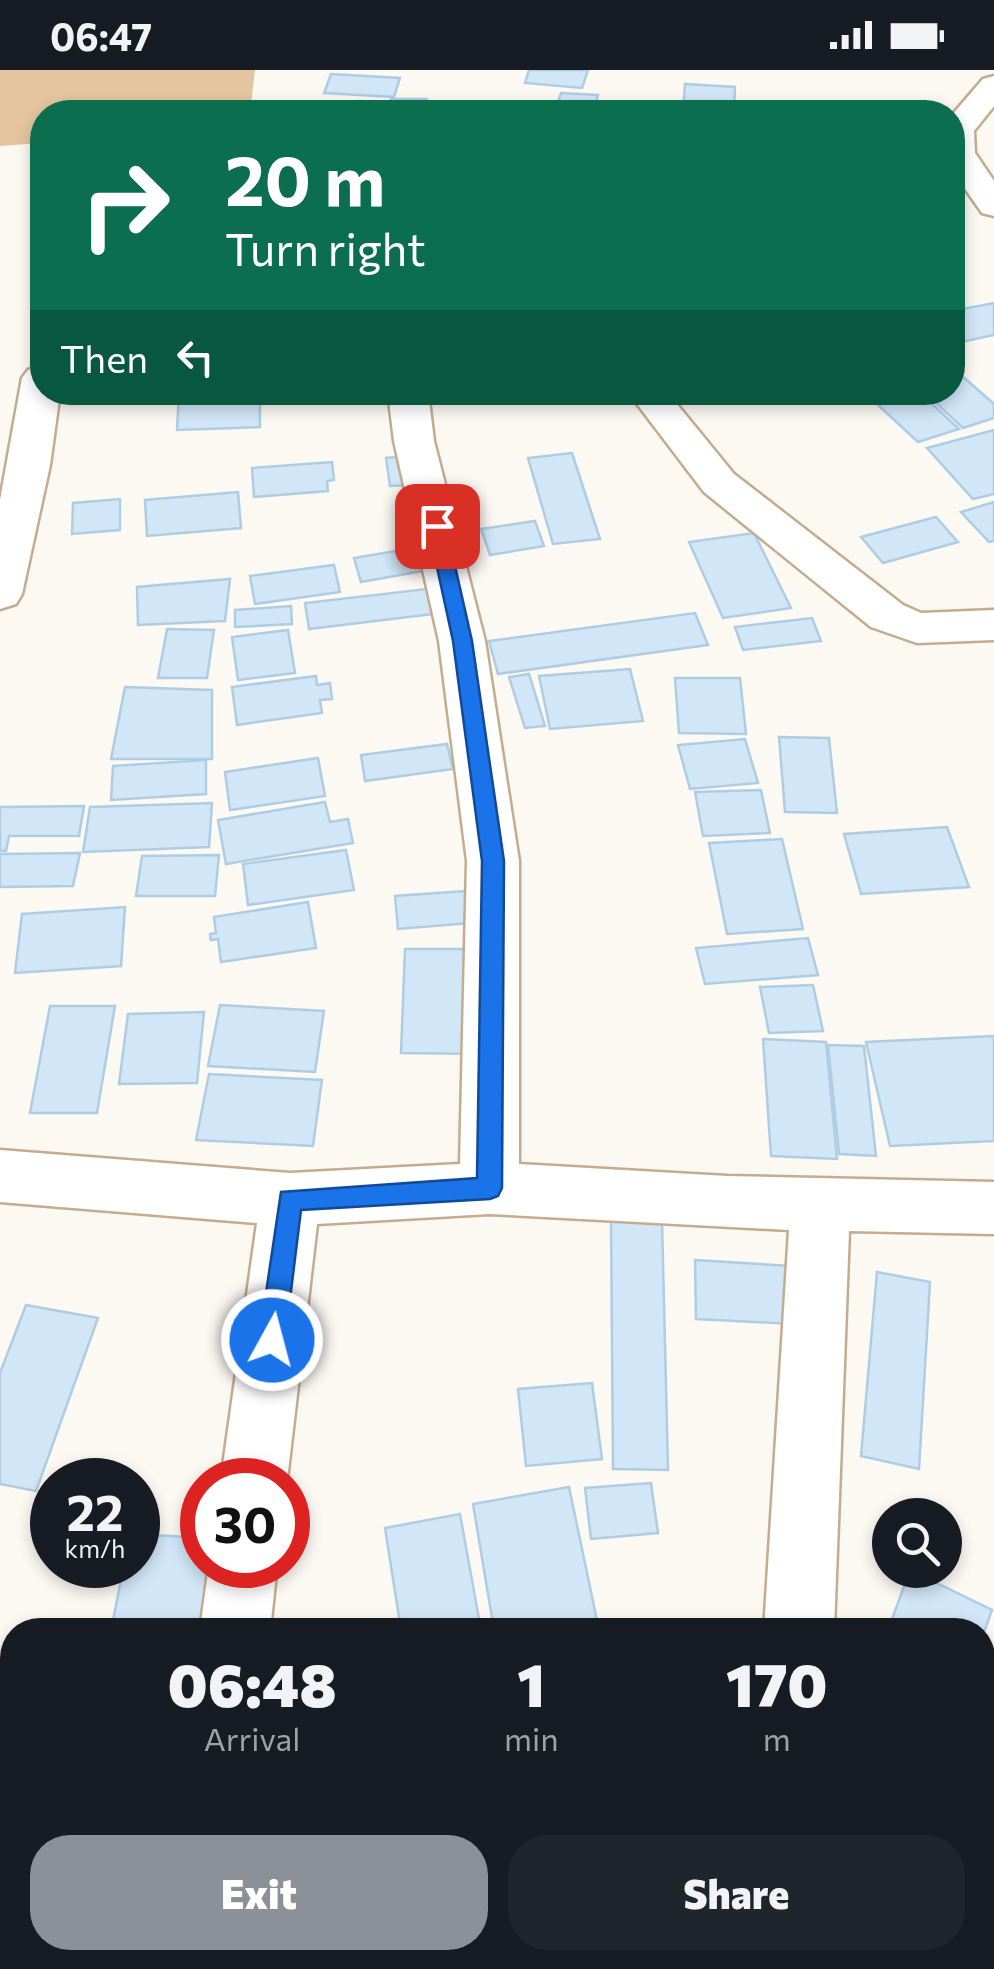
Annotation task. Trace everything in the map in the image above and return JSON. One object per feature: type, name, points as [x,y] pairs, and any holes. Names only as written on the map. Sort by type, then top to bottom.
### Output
[{"type":"street","points":[[965,122],[994,86]]},
{"type":"street","points":[[965,163],[994,206]]},
{"type":"street","points":[[0,594],[29,465],[38,405]]},
{"type":"street","points":[[410,405],[414,441],[462,641],[493,861],[490,1188]]},
{"type":"street","points":[[656,405],[718,483],[887,616],[917,628],[994,625]]},
{"type":"street","points":[[0,1176],[290,1200],[490,1188],[727,1202],[994,1208]]},
{"type":"street","points":[[257,1458],[290,1200]]},
{"type":"street","points":[[800,1618],[820,1203]]},
{"type":"street","points":[[236,1618],[240,1588]]},
{"type":"shaded area","points":[[0,70],[255,70],[251,100],[30,100],[30,144],[0,146]]},
{"type":"building","points":[[529,70],[588,70],[582,88],[525,83]]},
{"type":"building","points":[[331,74],[400,78],[394,97],[324,93]]},
{"type":"building","points":[[685,84],[735,87],[734,100],[684,100]]},
{"type":"building","points":[[561,93],[598,95],[597,100],[559,100]]},
{"type":"building","points":[[994,303],[994,335],[965,341],[965,309]]},
{"type":"building","points":[[965,379],[994,404],[994,418],[963,428],[938,405],[965,405]]},
{"type":"building","points":[[178,405],[260,405],[260,427],[177,430]]},
{"type":"building","points":[[878,405],[933,405],[959,429],[918,442]]},
{"type":"building","points":[[994,430],[994,494],[973,499],[927,448]]},
{"type":"building","points":[[572,453],[600,539],[553,544],[528,458]]},
{"type":"building","points":[[409,456],[413,485],[390,486],[386,458]]},
{"type":"building","points":[[332,462],[334,480],[327,481],[328,491],[254,497],[252,468]]},
{"type":"building","points":[[238,492],[241,528],[147,536],[145,500]]},
{"type":"building","points":[[120,499],[120,530],[72,534],[73,503]]},
{"type":"building","points":[[994,502],[994,541],[989,542],[961,512]]},
{"type":"building","points":[[936,517],[958,542],[883,563],[861,537]]},
{"type":"building","points":[[535,521],[544,546],[490,555],[481,529]]},
{"type":"building","points":[[754,533],[791,608],[723,618],[689,542]]},
{"type":"building","points":[[420,547],[428,570],[361,582],[354,558]]},
{"type":"building","points":[[334,565],[340,592],[255,604],[250,576]]},
{"type":"building","points":[[230,579],[225,621],[138,625],[137,587]]},
{"type":"building","points":[[444,587],[450,612],[309,629],[305,603]]},
{"type":"building","points":[[291,606],[292,624],[235,627],[235,610]]},
{"type":"building","points":[[695,613],[708,645],[498,674],[489,641]]},
{"type":"building","points":[[812,618],[821,641],[743,650],[735,627]]},
{"type":"building","points":[[167,629],[214,630],[207,678],[158,678]]},
{"type":"building","points":[[288,630],[295,673],[238,680],[232,637]]},
{"type":"building","points":[[630,669],[643,721],[550,729],[539,676]]},
{"type":"building","points":[[529,674],[545,726],[525,728],[509,677]]},
{"type":"building","points":[[316,676],[317,685],[330,683],[332,699],[320,700],[322,713],[237,725],[232,687]]},
{"type":"building","points":[[675,678],[740,678],[746,734],[679,733]]},
{"type":"building","points":[[125,687],[212,690],[212,759],[111,759]]},
{"type":"building","points":[[779,737],[829,738],[837,813],[785,812]]},
{"type":"building","points":[[745,739],[758,783],[690,789],[678,745]]},
{"type":"building","points":[[447,744],[453,769],[365,781],[361,755]]},
{"type":"building","points":[[318,758],[325,796],[230,810],[225,772]]},
{"type":"building","points":[[206,760],[206,794],[111,800],[113,766]]},
{"type":"building","points":[[761,790],[770,833],[703,836],[695,792]]},
{"type":"building","points":[[325,802],[330,822],[348,819],[353,843],[226,864],[218,820]]},
{"type":"building","points":[[212,803],[209,847],[83,852],[90,807]]},
{"type":"building","points":[[84,806],[79,836],[9,836],[6,851],[0,851],[0,807]]},
{"type":"building","points":[[947,827],[969,887],[861,894],[844,834]]},
{"type":"building","points":[[782,839],[803,929],[727,934],[709,843]]},
{"type":"building","points":[[346,850],[354,890],[248,905],[243,864]]},
{"type":"building","points":[[80,853],[73,886],[0,887],[0,854]]},
{"type":"building","points":[[219,855],[215,896],[136,896],[142,856]]},
{"type":"building","points":[[479,890],[482,922],[398,929],[395,896]]},
{"type":"building","points":[[308,902],[316,948],[221,962],[218,939],[211,940],[210,934],[216,933],[214,917]]},
{"type":"building","points":[[125,907],[121,966],[15,973],[22,914]]},
{"type":"building","points":[[808,938],[818,975],[705,984],[696,948]]},
{"type":"building","points":[[405,949],[482,949],[482,1054],[401,1053]]},
{"type":"building","points":[[813,985],[823,1031],[769,1033],[760,987]]},
{"type":"building","points":[[220,1005],[324,1011],[315,1072],[208,1066]]},
{"type":"building","points":[[50,1006],[115,1006],[97,1113],[30,1113]]},
{"type":"building","points":[[204,1012],[197,1083],[119,1084],[128,1014]]},
{"type":"building","points":[[994,1036],[994,1141],[890,1146],[866,1042]]},
{"type":"building","points":[[763,1039],[826,1042],[837,1159],[771,1156]]},
{"type":"building","points":[[828,1045],[864,1046],[876,1156],[839,1154]]},
{"type":"building","points":[[209,1074],[322,1080],[313,1146],[196,1140]]},
{"type":"building","points":[[611,1218],[662,1220],[668,1470],[613,1469]]},
{"type":"building","points":[[695,1260],[790,1266],[794,1324],[696,1319]]},
{"type":"building","points":[[877,1272],[930,1282],[919,1469],[861,1456]]},
{"type":"building","points":[[26,1305],[98,1318],[48,1458],[30,1458],[30,1490],[0,1484],[0,1373]]},
{"type":"building","points":[[592,1383],[602,1459],[526,1466],[518,1389]]},
{"type":"building","points":[[651,1483],[658,1533],[591,1539],[585,1488]]},
{"type":"building","points":[[569,1487],[596,1618],[492,1618],[473,1504]]},
{"type":"building","points":[[460,1514],[479,1618],[399,1618],[385,1528]]},
{"type":"building","points":[[160,1535],[180,1537],[180,1588],[209,1588],[204,1618],[113,1618],[119,1588],[160,1588]]},
{"type":"building","points":[[903,1588],[947,1588],[992,1610],[989,1618],[892,1618]]},
{"type":"route","points":[[272,1340],[290,1200],[490,1188],[493,861],[462,641],[437,526]]}]
